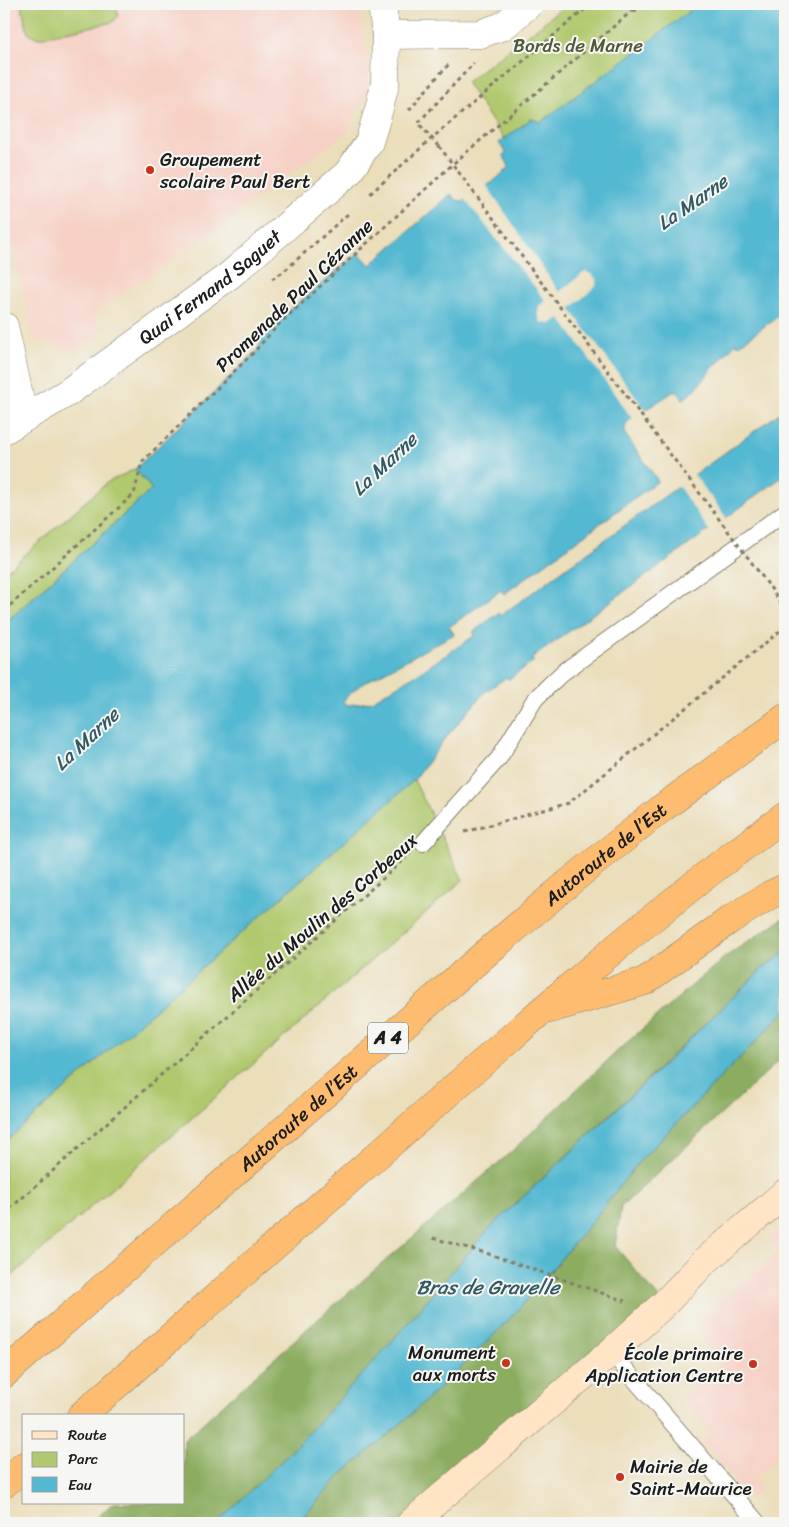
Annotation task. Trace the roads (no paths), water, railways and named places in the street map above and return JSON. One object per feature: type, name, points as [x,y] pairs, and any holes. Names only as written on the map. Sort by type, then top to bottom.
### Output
[{"type":"highway","name":"Autoroute de l’Est","points":[[4,1374],[572,880],[661,809],[785,718]]},
{"type":"highway","points":[[83,1414],[539,1013],[710,872],[785,816]]},
{"type":"highway","points":[[539,1013],[645,981],[731,918],[785,888]]},
{"type":"highway","points":[[4,1484],[22,1468]]},
{"type":"street","name":"Quai Fernand Saguet","points":[[14,424],[67,393],[230,276],[348,173],[369,142],[385,84],[386,35],[382,4]]},
{"type":"street","points":[[386,35],[480,34],[503,26],[529,4]]},
{"type":"street","points":[[4,326],[14,424]]},
{"type":"street","points":[[411,1523],[611,1352],[656,1311],[704,1262],[785,1193]]},
{"type":"lane","points":[[423,843],[499,758],[535,699],[562,673],[785,512]]},
{"type":"lane","points":[[611,1352],[757,1522]]},
{"type":"water","name":"La Marne","points":[[699,4],[785,4],[785,311],[739,345],[736,343],[693,392],[683,399],[678,392],[673,392],[628,421],[625,427],[625,434],[658,481],[504,594],[501,590],[449,627],[454,634],[360,685],[343,701],[347,705],[370,702],[422,671],[474,636],[474,631],[499,613],[500,616],[785,409],[785,475],[531,659],[534,661],[509,679],[505,678],[485,692],[448,735],[414,780],[4,1143],[4,624],[152,489],[135,469],[259,349],[262,332],[359,253],[370,265],[451,194],[458,200],[466,200],[496,179],[509,166],[503,155],[506,153],[499,143],[531,119],[541,122]]},
{"type":"water","name":"Bras de Gravelle","points":[[785,953],[785,1011],[638,1163],[586,1229],[515,1313],[473,1356],[405,1420],[340,1476],[297,1523],[217,1523],[289,1454],[388,1346],[487,1231],[652,1076],[762,969]]},
{"type":"place","name":"Groupement scolaire Paul Bert","points":[[150,170]]},
{"type":"place","name":"Monument aux morts","points":[[506,1363]]},
{"type":"place","name":"École primaire Application Centre","points":[[753,1364]]},
{"type":"place","name":"Mairie de Saint-Maurice","points":[[620,1477]]},
{"type":"park label","name":"Bords de Marne","points":[[578,45]]}]
